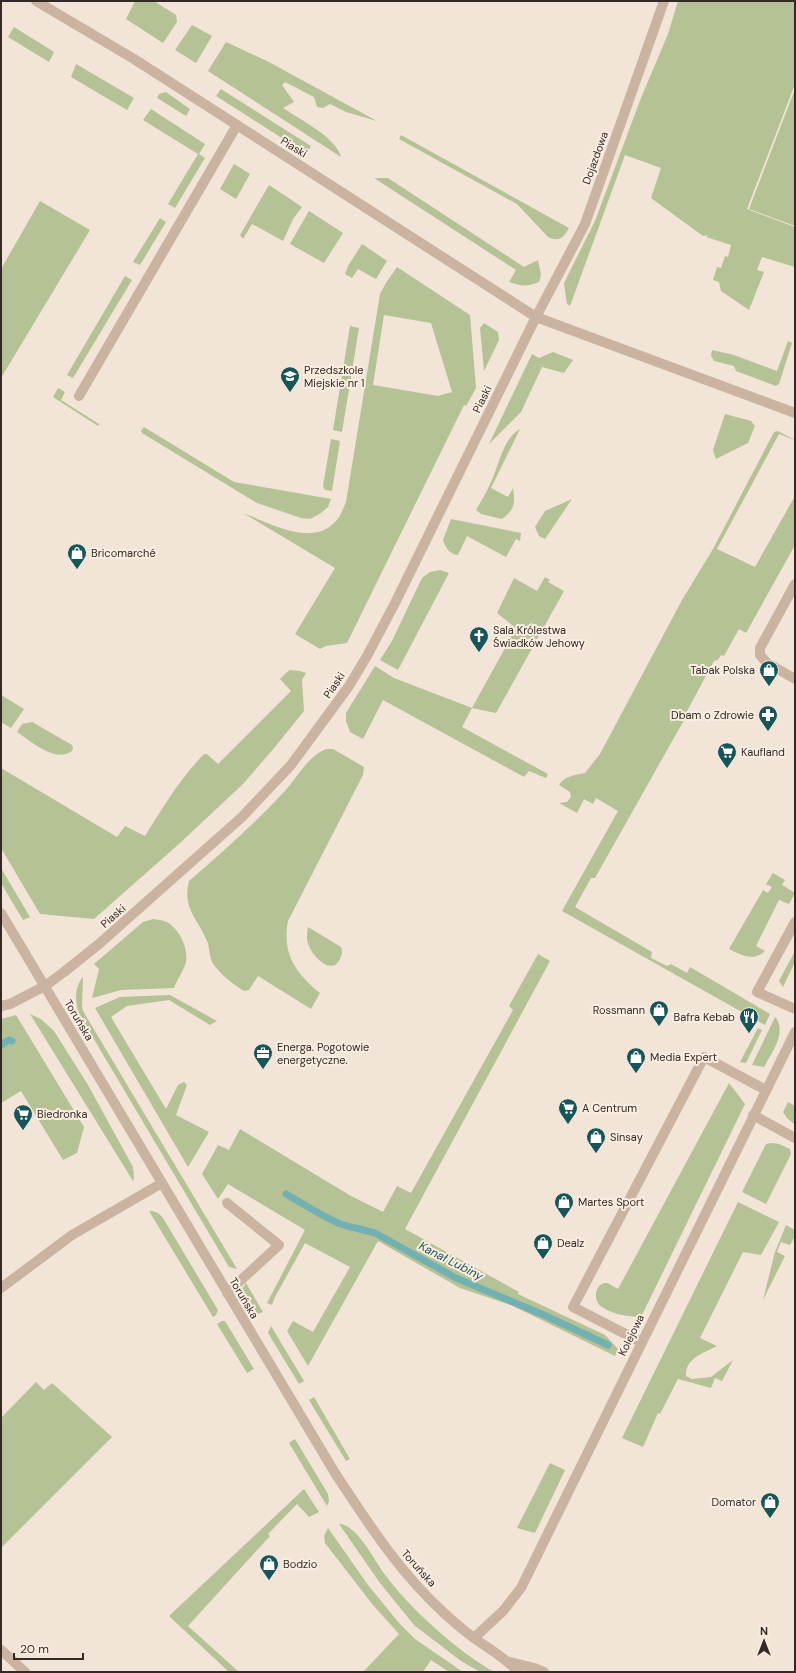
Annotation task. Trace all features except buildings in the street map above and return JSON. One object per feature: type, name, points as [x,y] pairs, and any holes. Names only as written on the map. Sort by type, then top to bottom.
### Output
[{"type":"street","name":"Piaski","points":[[36,1],[134,59],[536,316],[795,413]]},
{"type":"street","name":"Dojazdowa","points":[[536,316],[585,224],[664,1]]},
{"type":"street","points":[[79,396],[237,124]]},
{"type":"street","name":"Piaski","points":[[1,1006],[10,1004],[45,986],[99,944],[242,817],[291,765],[349,686],[367,656],[536,316]]},
{"type":"street","points":[[795,584],[760,648],[760,655],[767,663],[795,679]]},
{"type":"street","name":"Toruńska","points":[[1,913],[335,1473],[383,1545],[408,1577],[444,1612],[474,1638],[508,1662],[518,1672]]},
{"type":"street","points":[[795,922],[757,992],[795,1009]]},
{"type":"street","name":"Kolejowa","points":[[474,1638],[503,1611],[521,1588],[795,1032]]},
{"type":"street","points":[[641,1342],[573,1307],[704,1056],[766,1090]]},
{"type":"street","points":[[754,1115],[795,1138]]},
{"type":"street","points":[[1,1288],[72,1235],[162,1183]]},
{"type":"street","points":[[227,1203],[280,1245],[227,1293]]},
{"type":"street","points":[[1,1650],[25,1672]]},
{"type":"street","name":"Toruńska","points":[[508,1662],[544,1672]]},
{"type":"green space","points":[[135,1],[154,1],[176,15],[177,22],[163,43],[126,19]]},
{"type":"green space","points":[[678,1],[795,1],[795,84],[747,209],[795,227],[795,267],[762,257],[757,270],[764,272],[749,310],[721,291],[719,282],[713,280],[717,267],[721,268],[725,256],[728,257],[731,245],[706,237],[708,235],[703,236],[651,198],[661,168],[625,155],[570,306],[567,304],[564,283],[595,221],[641,98],[668,34]]},
{"type":"green space","points":[[192,25],[212,36],[196,63],[175,50]]},
{"type":"green space","points":[[14,27],[54,52],[49,62],[8,37]]},
{"type":"green space","points":[[226,42],[267,61],[377,121],[346,112],[330,104],[323,108],[317,107],[314,97],[285,82],[282,85],[294,102],[283,108],[325,136],[332,142],[341,157],[208,71]]},
{"type":"green space","points":[[76,64],[134,98],[127,110],[71,77]]},
{"type":"green space","points":[[221,89],[311,146],[307,154],[216,96]]},
{"type":"green space","points":[[795,89],[795,226],[749,209]]},
{"type":"green space","points":[[166,92],[190,109],[186,116],[157,98],[159,94]]},
{"type":"green space","points":[[151,109],[205,144],[199,154],[205,158],[175,208],[168,204],[198,154],[143,120]]},
{"type":"green space","points":[[401,135],[569,228],[563,237],[555,239],[548,237],[517,204],[399,139]]},
{"type":"green space","points":[[234,164],[250,174],[236,199],[220,189]]},
{"type":"green space","points":[[374,178],[388,178],[524,267],[538,260],[541,275],[539,282],[531,285],[524,285],[509,282],[516,270]]},
{"type":"green space","points":[[269,185],[302,207],[293,219],[283,241],[252,224],[243,239],[240,235]]},
{"type":"green space","points":[[40,201],[90,230],[1,378],[1,269]]},
{"type":"green space","points":[[309,211],[343,233],[324,263],[290,244]]},
{"type":"green space","points":[[160,218],[166,222],[140,265],[133,262]]},
{"type":"green space","points":[[362,244],[387,261],[376,279],[358,269],[352,278],[345,274],[348,266]]},
{"type":"green space","points":[[397,267],[470,315],[476,388],[466,406],[464,405],[347,643],[326,646],[320,649],[295,634],[335,568],[243,513],[278,527],[303,533],[315,533],[326,529],[339,517],[346,502],[380,294]],"holes":[[[384,315],[431,323],[452,392],[438,396],[373,385]]]},
{"type":"green space","points":[[125,276],[132,280],[73,378],[67,375]]},
{"type":"green space","points":[[484,323],[498,332],[499,340],[484,371],[480,328]]},
{"type":"green space","points":[[350,326],[359,328],[342,432],[333,430]]},
{"type":"green space","points":[[788,341],[792,343],[779,384],[776,386],[736,371],[734,366],[714,361],[711,356],[712,350],[734,355],[777,371]]},
{"type":"green space","points":[[553,352],[573,360],[564,373],[542,367],[521,412],[489,444],[532,354],[539,358]]},
{"type":"green space","points":[[58,388],[65,392],[61,400],[99,424],[98,426],[53,397]]},
{"type":"green space","points":[[725,414],[751,421],[755,426],[748,443],[716,459],[713,450]]},
{"type":"green space","points":[[144,427],[234,482],[331,499],[328,507],[310,519],[301,518],[257,503],[142,433],[141,431]]},
{"type":"green space","points":[[520,429],[491,488],[508,497],[513,488],[514,502],[512,509],[502,519],[481,514],[476,510],[486,493],[505,445],[514,433]]},
{"type":"green space","points":[[778,431],[795,440],[779,434],[717,549],[755,567],[795,496],[795,545],[746,633],[739,629],[724,656],[721,655],[718,660],[714,661],[687,711],[688,713],[595,878],[591,878],[575,907],[652,952],[651,958],[667,966],[671,964],[687,973],[690,967],[770,1014],[765,1025],[562,911],[618,811],[596,798],[593,804],[584,799],[577,813],[559,803],[567,802],[571,797],[570,792],[559,785],[567,778],[585,773],[600,754],[682,600],[713,549],[774,432]]},
{"type":"green space","points":[[331,439],[340,441],[332,491],[325,490],[323,486]]},
{"type":"green space","points":[[572,499],[545,539],[539,536],[535,527],[545,511]]},
{"type":"green space","points":[[451,519],[521,533],[520,541],[516,539],[506,557],[467,536],[458,555],[448,550],[443,540]]},
{"type":"green space","points":[[440,570],[449,573],[398,670],[380,660],[392,641],[422,578],[430,572]]},
{"type":"green space","points":[[545,577],[550,580],[548,582],[564,591],[496,713],[472,708],[516,628],[497,613],[514,578],[537,591]]},
{"type":"green space","points":[[375,666],[394,678],[472,708],[462,727],[548,774],[546,778],[529,771],[524,777],[383,700],[363,739],[350,732],[346,721],[346,713]]},
{"type":"green space","points":[[290,670],[306,673],[302,680],[304,711],[243,784],[180,843],[94,919],[40,914],[1,848],[1,768],[117,837],[125,826],[145,836],[179,783],[204,754],[207,754],[218,764],[291,691],[280,679]]},
{"type":"green space","points":[[1,695],[24,709],[11,728],[1,722]]},
{"type":"green space","points":[[32,722],[72,745],[72,751],[65,754],[51,753],[37,746],[17,732],[22,724]]},
{"type":"green space","points":[[326,749],[333,749],[364,767],[363,775],[288,921],[287,943],[292,962],[304,978],[320,993],[311,1009],[258,976],[249,990],[244,991],[224,976],[212,963],[207,941],[189,906],[187,891],[189,881],[226,849],[284,792],[308,762]]},
{"type":"green space","points":[[1,868],[30,917],[23,920],[1,883]]},
{"type":"green space","points":[[773,873],[785,880],[782,885],[795,893],[789,904],[779,900],[756,946],[765,951],[752,957],[742,955],[729,949],[763,890],[768,893],[772,887],[766,884]]},
{"type":"green space","points":[[153,919],[165,921],[175,928],[185,947],[186,962],[174,988],[121,990],[92,998],[99,969],[94,964],[143,922]]},
{"type":"green space","points":[[308,927],[341,947],[342,954],[337,964],[332,966],[328,965],[323,963],[314,955],[307,941]]},
{"type":"green space","points":[[795,951],[795,962],[783,987],[779,981]]},
{"type":"green space","points":[[538,954],[550,961],[405,1229],[519,1292],[518,1294],[605,1335],[618,1349],[615,1356],[511,1305],[460,1288],[378,1241],[308,1366],[287,1331],[293,1321],[313,1332],[350,1267],[305,1243],[272,1305],[267,1303],[305,1230],[228,1184],[218,1199],[202,1174],[218,1145],[229,1150],[240,1129],[351,1196],[383,1212],[397,1186],[411,1193],[513,1010],[509,1006]]},
{"type":"green space","points":[[83,977],[83,1011],[237,1269],[229,1267],[79,1014],[76,995],[78,985]]},
{"type":"green space","points":[[170,995],[217,1021],[210,1025],[169,1000],[127,1006],[111,1017],[166,1109],[178,1085],[184,1082],[187,1085],[176,1115],[209,1132],[188,1167],[95,1008],[120,997]]},
{"type":"green space","points":[[30,1014],[41,1019],[54,1031],[88,1085],[133,1167],[133,1181]]},
{"type":"green space","points":[[16,1015],[84,1127],[77,1153],[63,1160],[21,1091],[1,1103],[1,1019]]},
{"type":"green space","points":[[775,1017],[779,1023],[780,1029],[774,1049],[764,1067],[752,1065]]},
{"type":"green space","points":[[758,1028],[762,1030],[746,1063],[740,1062]]},
{"type":"green space","points":[[729,1083],[745,1104],[641,1317],[621,1315],[607,1310],[599,1304],[597,1300],[596,1292],[598,1288],[603,1283],[607,1283],[618,1289]]},
{"type":"green space","points":[[788,1102],[795,1106],[795,1125],[783,1112]]},
{"type":"green space","points":[[766,1144],[779,1144],[790,1149],[791,1154],[766,1204],[742,1192]]},
{"type":"green space","points":[[738,1202],[779,1222],[761,1255],[743,1252],[700,1338],[717,1346],[692,1360],[686,1376],[692,1379],[711,1377],[733,1360],[722,1381],[715,1378],[711,1388],[678,1379],[660,1414],[658,1413],[643,1447],[622,1438]]},
{"type":"green space","points":[[149,1211],[154,1211],[163,1218],[218,1310],[216,1315],[213,1317]]},
{"type":"green space","points":[[786,1225],[795,1230],[795,1236],[790,1245],[781,1242],[777,1252],[785,1256],[763,1300],[775,1252]]},
{"type":"green space","points":[[246,1283],[263,1312],[257,1314],[242,1289]]},
{"type":"green space","points":[[225,1321],[254,1369],[247,1373],[217,1324]]},
{"type":"green space","points":[[271,1326],[304,1381],[299,1384],[268,1333]]},
{"type":"green space","points":[[36,1382],[44,1390],[52,1383],[112,1437],[1,1548],[1,1418]]},
{"type":"green space","points":[[314,1397],[350,1459],[346,1461],[309,1400]]},
{"type":"green space","points":[[295,1439],[328,1494],[329,1501],[327,1506],[289,1443]]},
{"type":"green space","points":[[550,1463],[565,1470],[535,1533],[517,1528]]},
{"type":"green space","points":[[304,1489],[319,1512],[309,1517],[297,1504],[268,1534],[270,1536],[188,1626],[239,1672],[229,1672],[169,1616]]},
{"type":"green space","points":[[339,1524],[345,1525],[358,1535],[383,1572],[406,1600],[420,1614],[464,1652],[494,1672],[480,1672],[461,1661],[414,1625],[380,1583]]},
{"type":"green space","points":[[328,1528],[368,1585],[399,1623],[415,1639],[463,1672],[449,1672],[431,1660],[423,1672],[363,1672],[399,1634],[373,1605],[325,1543],[324,1536]]},
{"type":"waterway","name":"Kanał Lubiny","points":[[1,1045],[9,1040],[12,1041]]},
{"type":"waterway","name":"Kanał Lubiny","points":[[286,1194],[331,1220],[343,1225],[377,1234],[456,1278],[544,1315],[608,1345]]},
{"type":"place","name":"Przedszkole Miejskie nr 1","points":[[290,393]]},
{"type":"place","name":"Bricomarché","points":[[77,570]]},
{"type":"place","name":"Sala Królestwa Świadków Jehowy","points":[[479,653]]},
{"type":"place","name":"Tabak Polska","points":[[769,687]]},
{"type":"place","name":"Dbam o Zdrowie","points":[[768,732]]},
{"type":"place","name":"Kaufland","points":[[727,769]]},
{"type":"place","name":"Rossmann","points":[[659,1027]]},
{"type":"place","name":"Bafra Kebab","points":[[749,1034]]},
{"type":"place","name":"Energa. Pogotowie energetyczne.","points":[[263,1070]]},
{"type":"place","name":"Media Expert","points":[[636,1074]]},
{"type":"place","name":"A Centrum","points":[[568,1125]]},
{"type":"place","name":"Biedronka","points":[[23,1131]]},
{"type":"place","name":"Sinsay","points":[[596,1154]]},
{"type":"place","name":"Martes Sport","points":[[564,1219]]},
{"type":"place","name":"Dealz","points":[[543,1260]]},
{"type":"place","name":"Domator","points":[[770,1519]]},
{"type":"place","name":"Bodzio","points":[[269,1581]]}]
